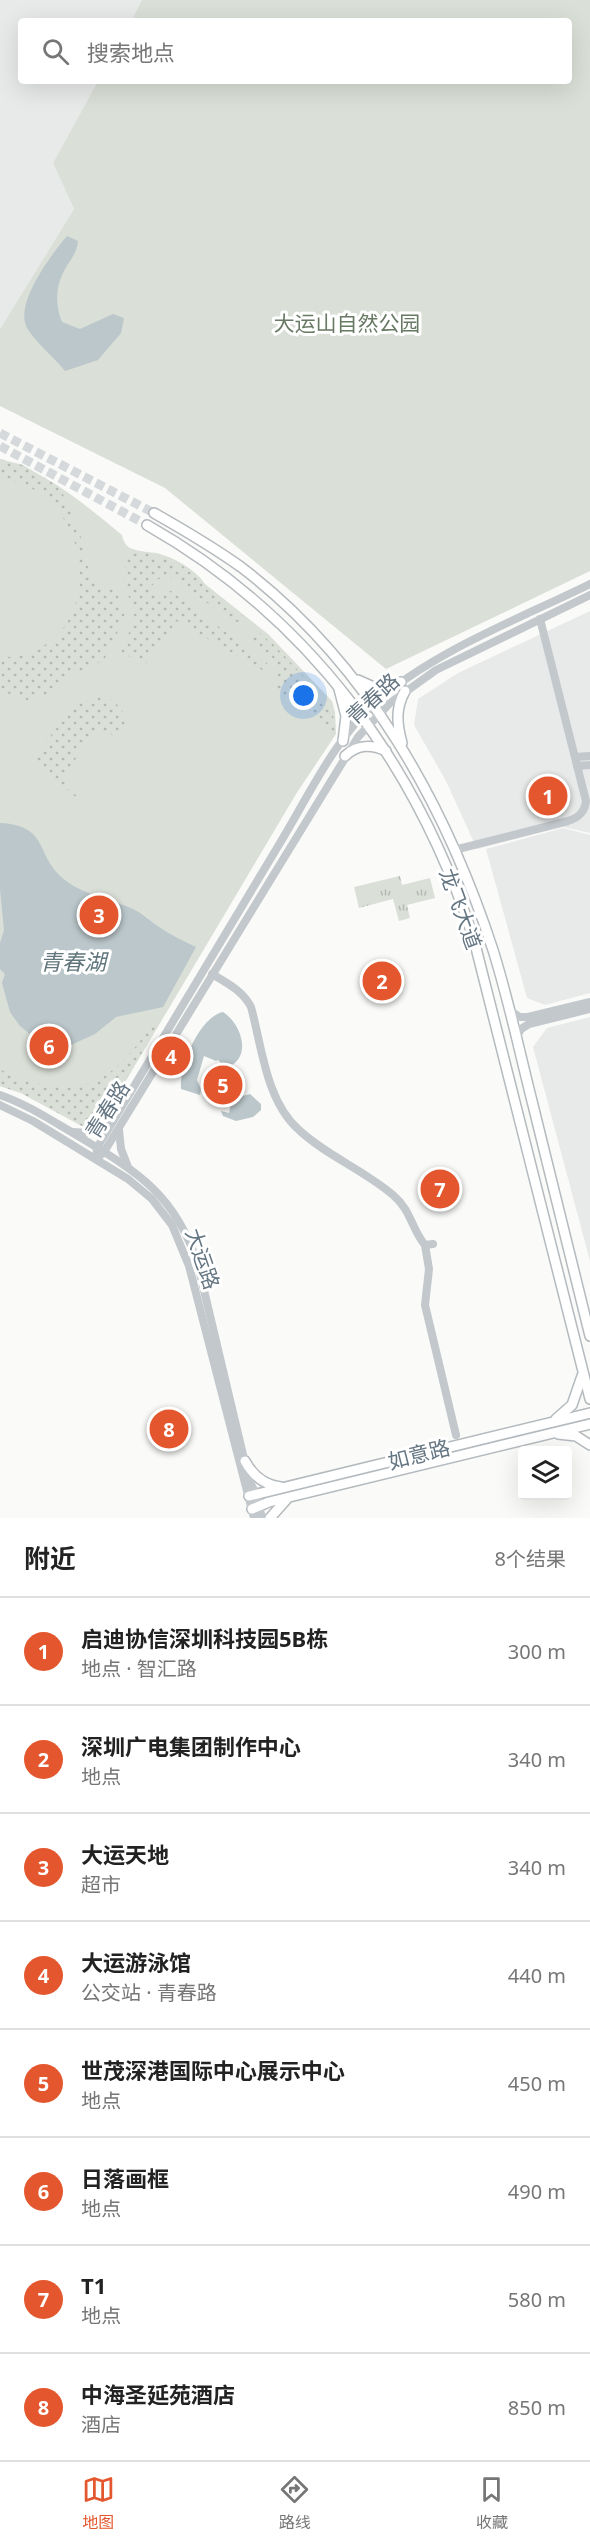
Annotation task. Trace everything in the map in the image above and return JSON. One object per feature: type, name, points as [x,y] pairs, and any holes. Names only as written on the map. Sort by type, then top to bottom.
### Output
[{"type":"main road","name":"龙飞大道","points":[[154,513],[219,552],[262,585],[304,624],[353,678],[380,713],[428,792],[454,850],[486,932],[509,1010],[590,1336]]},
{"type":"main road","name":"龙飞大道","points":[[147,525],[180,544],[228,578],[300,643],[337,683],[363,716],[388,751],[411,793],[466,915],[474,940],[590,1400]]},
{"type":"main road","points":[[353,678],[376,688],[403,687],[397,717],[404,751]]},
{"type":"main road","points":[[337,683],[346,716],[343,741]]},
{"type":"main road","points":[[345,756],[356,748],[366,746],[388,751]]},
{"type":"main road","points":[[552,1422],[572,1405],[583,1371]]},
{"type":"main road","name":"如意路","points":[[253,1495],[590,1413]]},
{"type":"main road","name":"如意路","points":[[255,1511],[290,1497],[590,1424]]},
{"type":"main road","points":[[550,1434],[576,1436],[590,1444]]},
{"type":"main road","points":[[245,1461],[250,1470],[261,1480],[287,1487]]},
{"type":"main road","points":[[270,1518],[279,1505],[290,1497]]},
{"type":"street","name":"青春路","points":[[96,1159],[104,1152],[120,1127],[345,756],[369,725],[403,687],[439,658],[590,584]]},
{"type":"street","name":"青春路","points":[[96,1159],[97,1148],[112,1122],[343,741],[363,716],[374,705],[403,687],[590,595]]},
{"type":"street","points":[[454,850],[578,817],[584,810],[586,801],[540,619]]},
{"type":"street","points":[[576,761],[590,756]]},
{"type":"street","points":[[576,761],[590,765]]},
{"type":"street","points":[[212,974],[242,994],[251,1007],[270,1082],[286,1115],[308,1138],[392,1194],[410,1215],[419,1238],[429,1244],[425,1305],[456,1435]]},
{"type":"street","points":[[509,1010],[520,1017],[528,1017],[590,1002]]},
{"type":"street","points":[[516,1038],[521,1029],[529,1024],[590,1009]]},
{"type":"street","name":"大运路","points":[[0,1095],[25,1106],[129,1168],[167,1202],[177,1216],[193,1249],[255,1511],[262,1518]]},
{"type":"street","name":"大运路","points":[[0,1105],[33,1121],[140,1188],[162,1212],[179,1237],[189,1266],[243,1481],[253,1495]]},
{"type":"street","points":[[68,1131],[88,1133],[112,1122]]},
{"type":"street","points":[[120,1127],[120,1149],[129,1168]]},
{"type":"shaded area","points":[[0,0],[142,0],[133,18],[18,18],[18,84],[96,84],[53,163],[74,209],[0,329]]},
{"type":"shaded area","points":[[590,611],[590,833],[563,827],[477,849],[446,781],[414,725],[418,699],[458,673]]},
{"type":"shaded area","points":[[563,828],[590,835],[590,993],[545,1005],[527,998],[486,849]]},
{"type":"shaded area","points":[[590,1017],[590,1261],[533,1047],[547,1028]]},
{"type":"green space","name":"大运山自然公园","points":[[142,0],[590,0],[590,571],[386,669],[165,488],[0,406],[0,329],[74,209],[53,163],[96,84],[572,84],[572,18],[133,18]]},
{"type":"green space","points":[[0,459],[34,472],[65,491],[122,535],[129,547],[164,555],[190,569],[205,584],[268,634],[332,701],[335,712],[336,734],[296,794],[102,1121],[82,1126],[21,1093],[0,1086]]},
{"type":"green space","points":[[0,459],[23,465],[60,487],[80,534],[91,580],[117,592],[125,617],[104,660],[74,674],[48,695],[23,701],[0,689],[0,657],[31,652],[54,638],[70,618],[78,592],[79,565],[73,538],[59,513],[38,492],[0,478]]},
{"type":"green space","points":[[141,552],[167,559],[184,567],[243,616],[244,619],[238,622],[232,621],[173,578],[158,579],[150,588],[160,594],[165,590],[171,591],[267,663],[269,674],[177,621],[146,663],[121,653],[120,650],[135,621],[124,579],[125,562],[129,554]]},
{"type":"green space","points":[[254,628],[275,646],[329,703],[327,705],[333,713],[335,734],[316,714],[276,690],[277,666],[269,654],[253,642],[251,633]]},
{"type":"green space","points":[[103,696],[121,709],[124,714],[126,731],[116,736],[98,730],[85,739],[65,780],[65,787],[81,799],[65,793],[34,760],[76,703]]},
{"type":"green space","points":[[400,876],[402,885],[430,878],[435,898],[407,905],[410,918],[399,921],[393,899],[359,908],[354,887]]},
{"type":"green space","points":[[152,1026],[157,1027],[102,1121],[82,1126],[21,1093],[0,1086],[0,1069],[26,1081],[40,1084],[77,1086],[89,1084],[120,1064]]},
{"type":"water","points":[[67,236],[78,241],[76,251],[58,287],[58,311],[62,322],[80,329],[113,314],[124,318],[121,333],[98,360],[65,371],[31,334],[24,318],[36,279]]},
{"type":"water","name":"青春湖","points":[[0,823],[16,825],[35,836],[55,871],[72,885],[133,909],[168,933],[196,947],[163,1007],[116,1017],[95,1034],[69,1046],[36,1039],[20,1026],[10,1012],[2,983],[5,974],[0,969],[0,943],[4,930],[0,889]]},
{"type":"water","points":[[223,1012],[230,1017],[239,1033],[242,1041],[240,1057],[226,1068],[218,1060],[204,1056],[197,1080],[201,1089],[200,1095],[181,1089],[183,1068],[192,1044],[206,1023]]},
{"type":"water","points":[[250,1094],[261,1104],[261,1110],[253,1117],[236,1121],[223,1116],[221,1111],[229,1113],[232,1099]]},
{"type":"tunnel","points":[[0,433],[154,513]]},
{"type":"tunnel","points":[[0,446],[147,525]]},
{"type":"place","name":"启迪协信深圳科技园5B栋","points":[[548,796]]},
{"type":"place","name":"大运天地","points":[[99,915]]},
{"type":"place","name":"深圳广电集团制作中心","points":[[382,981]]},
{"type":"place","name":"日落画框","points":[[49,1046]]},
{"type":"place","name":"大运游泳馆","points":[[171,1056]]},
{"type":"place","name":"世茂深港国际中心展示中心","points":[[223,1085]]},
{"type":"place","name":"T1","points":[[440,1189]]},
{"type":"place","name":"中海圣延苑酒店","points":[[169,1429]]}]
